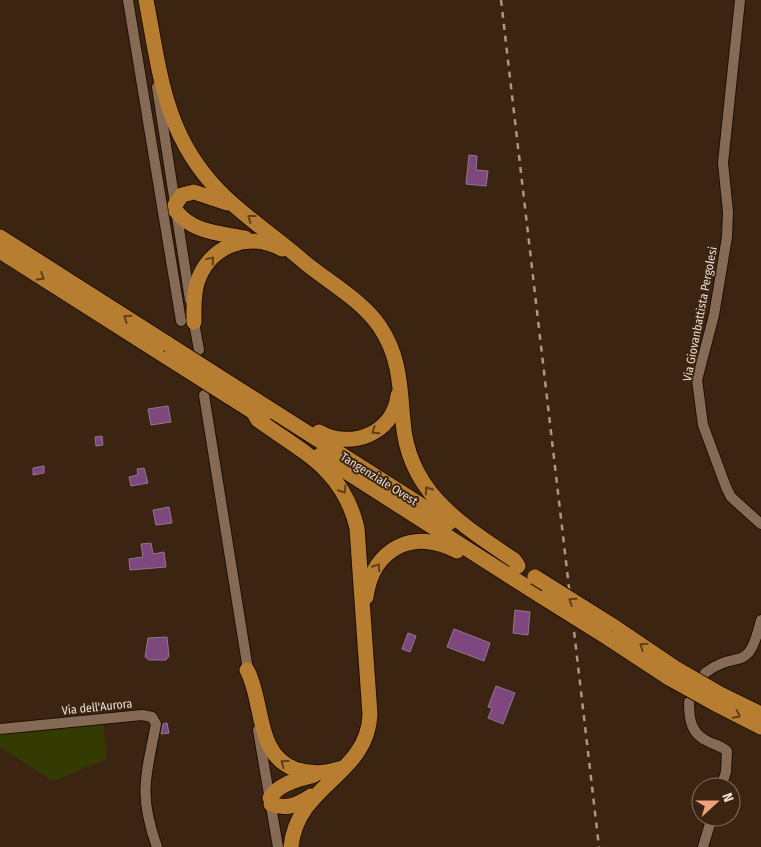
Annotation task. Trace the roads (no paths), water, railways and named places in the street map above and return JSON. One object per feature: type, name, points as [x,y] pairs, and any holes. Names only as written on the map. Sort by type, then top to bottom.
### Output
[{"type":"highway","points":[[145,0],[164,92],[175,128],[202,172],[233,205],[283,242],[376,322],[392,349],[399,373],[404,436],[411,460],[422,481],[444,510],[514,560],[518,566]]},
{"type":"highway","points":[[233,205],[194,192],[182,195],[176,208],[184,220],[200,229],[266,242],[302,260]]},
{"type":"highway","name":"Tangenziale Ovest","points":[[0,237],[229,390],[518,566],[537,588],[609,631]]},
{"type":"highway","points":[[188,322],[198,281],[210,260],[219,251],[232,244],[254,240]]},
{"type":"highway","name":"Tangenziale Ovest","points":[[0,251],[168,351]]},
{"type":"highway","points":[[229,390],[245,388],[321,434],[335,439],[351,440],[364,437],[378,430],[387,420],[397,399],[399,373]]},
{"type":"highway","name":"Tangenziale Ovest","points":[[229,390],[254,413],[609,631],[672,673],[717,698],[761,727]]},
{"type":"highway","points":[[254,413],[258,420],[318,463],[342,487],[349,500],[357,528],[364,613],[369,723],[364,744],[347,766],[310,800],[301,815],[291,847]]},
{"type":"highway","points":[[364,613],[370,577],[379,563],[388,552],[417,541],[433,541],[447,546],[521,587],[537,588]]},
{"type":"highway","points":[[248,670],[254,682],[265,736],[270,749],[278,759],[290,768],[318,774]]},
{"type":"highway","name":"Tangenziale Ovest","points":[[717,698],[761,714]]},
{"type":"highway","points":[[320,790],[293,806],[278,807],[270,801],[273,792],[288,784],[347,766]]},
{"type":"street","points":[[128,0],[188,322],[198,350]]},
{"type":"street","points":[[145,0],[176,208],[188,322]]},
{"type":"street","name":"Via Giovanbattista Pergolesi","points":[[740,0],[723,163],[728,212],[727,237],[714,315],[697,380],[703,425],[726,487],[731,497],[761,524]]},
{"type":"street","points":[[204,396],[278,847]]},
{"type":"street","points":[[705,673],[714,667],[741,659],[750,654],[755,644],[761,620]]},
{"type":"street","points":[[689,702],[689,719],[699,736],[722,746],[726,751],[728,758],[723,777]]},
{"type":"street","name":"Via dell'Aurora","points":[[0,729],[142,715],[152,717],[156,724],[144,789],[149,824],[157,847]]},
{"type":"street","points":[[703,847],[709,827]]},
{"type":"railway","points":[[501,0],[599,847]]}]
